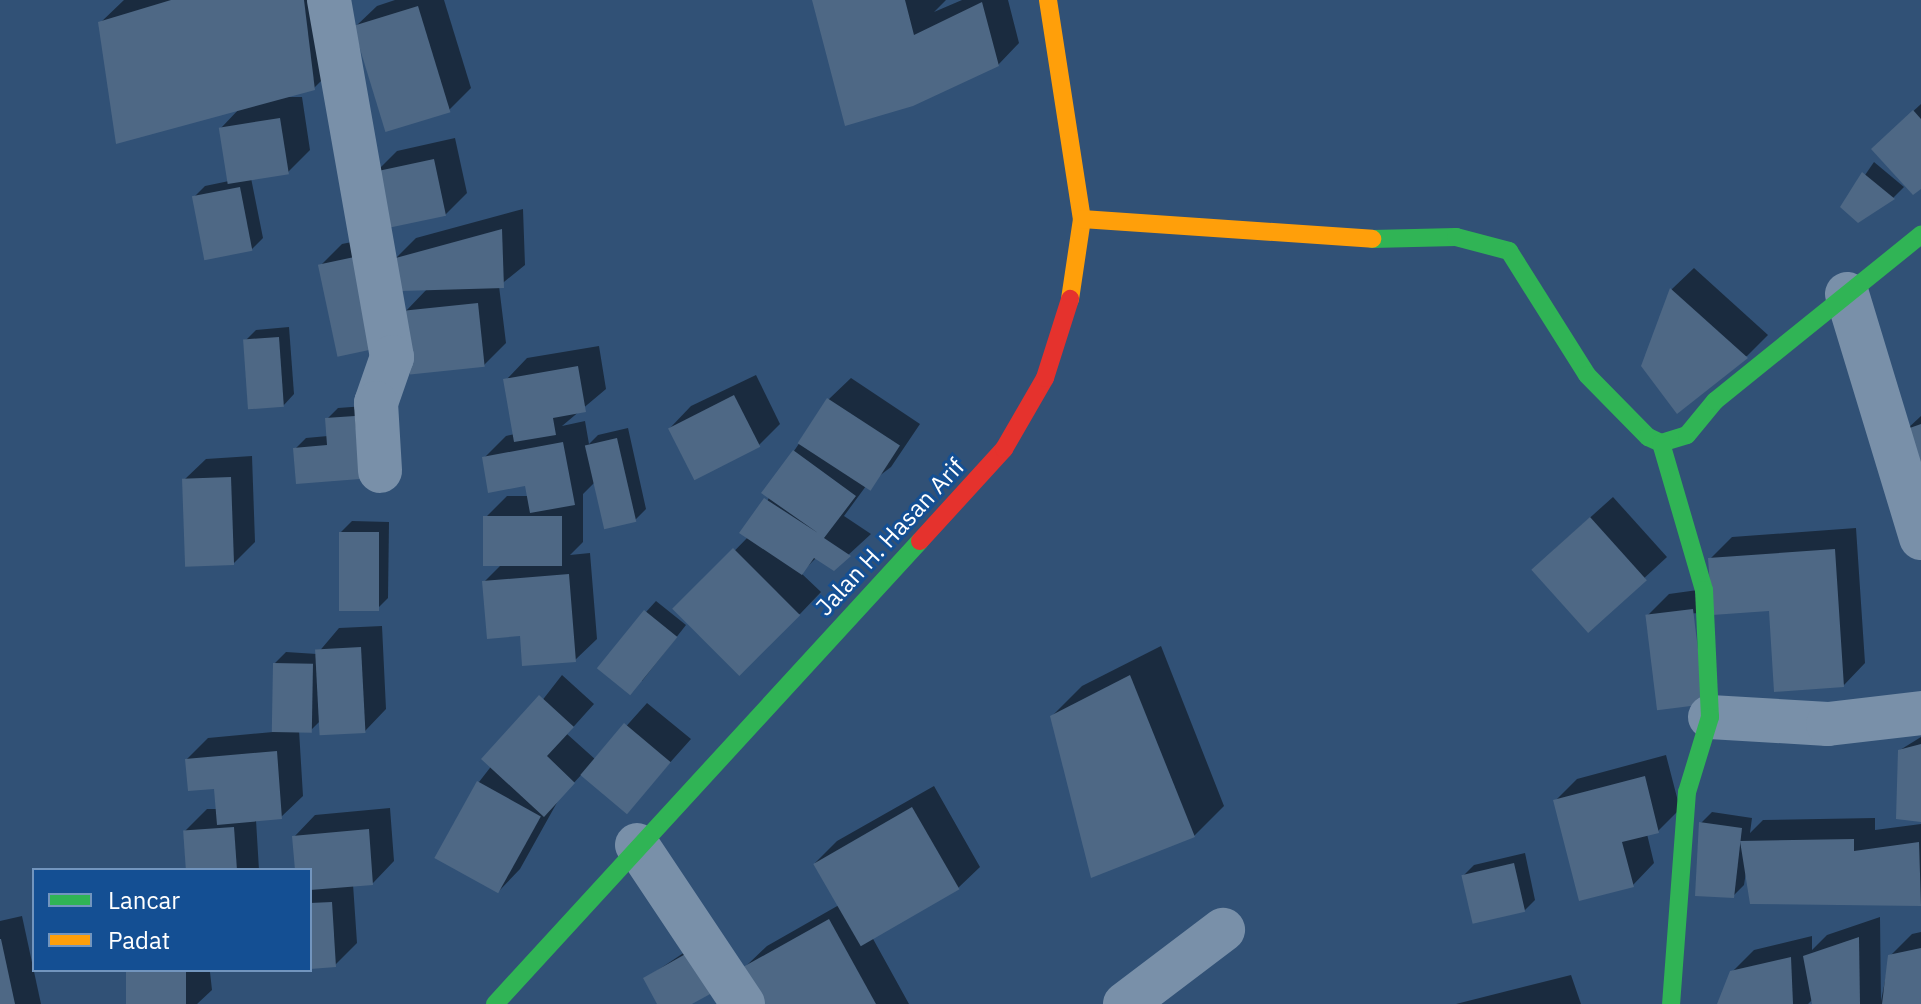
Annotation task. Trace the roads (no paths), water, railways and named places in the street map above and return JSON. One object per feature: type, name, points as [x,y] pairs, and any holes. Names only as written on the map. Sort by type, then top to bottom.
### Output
[{"type":"street","points":[[329,0],[392,357],[376,403],[380,471]]},
{"type":"street","name":"Jalan H. Hasan Arif","points":[[495,1004],[637,845],[1004,449],[1045,378],[1068,311],[1082,219],[1048,0]]},
{"type":"street","points":[[1082,219],[1349,240],[1456,237],[1509,251],[1587,375],[1648,437],[1661,443],[1687,435],[1715,401],[1921,235]]},
{"type":"street","points":[[1847,294],[1921,538]]},
{"type":"street","points":[[1661,443],[1704,590],[1710,717],[1687,792],[1671,1004]]},
{"type":"street","points":[[1710,717],[1828,724],[1921,713]]},
{"type":"street","points":[[637,845],[743,1004]]},
{"type":"street","points":[[1125,1004],[1223,930]]}]
